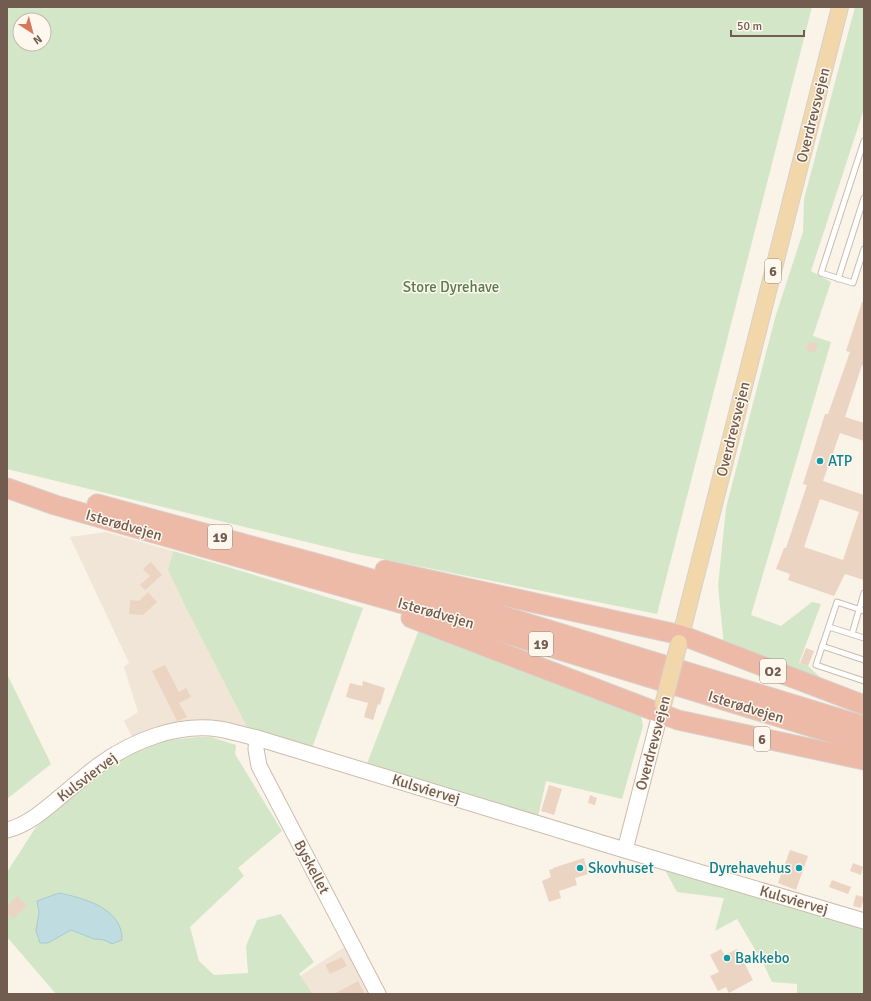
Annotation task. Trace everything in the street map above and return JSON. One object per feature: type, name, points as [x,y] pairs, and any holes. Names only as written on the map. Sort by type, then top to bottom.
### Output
[{"type":"highway","name":"Isterødvejen","points":[[7,487],[58,495],[104,505],[311,562],[505,617],[864,726]]},
{"type":"highway","name":"Isterødvejen","points":[[7,487],[55,505],[491,629],[864,743]]},
{"type":"highway","points":[[311,562],[352,563],[680,639]]},
{"type":"highway","points":[[363,592],[388,609],[662,710]]},
{"type":"highway","name":"O2","points":[[680,639],[864,706]]},
{"type":"highway","name":"6","points":[[662,710],[693,724],[864,760]]},
{"type":"main road","name":"Overdrevsvejen","points":[[662,710],[840,7]]},
{"type":"street","name":"Overdrevsvejen","points":[[625,850],[662,710]]},
{"type":"street","name":"Kulsviervej","points":[[7,830],[26,822],[44,811],[99,765],[124,749],[146,739],[173,731],[198,728],[218,729],[257,738],[864,921]]},
{"type":"street","name":"Byskellet","points":[[257,738],[256,749],[259,766],[378,994]]},
{"type":"lane","points":[[864,141],[822,273],[852,284],[864,249]]},
{"type":"lane","points":[[838,278],[864,198]]},
{"type":"lane","points":[[852,634],[861,610],[864,594]]},
{"type":"lane","points":[[861,610],[837,602],[816,665],[864,681]]},
{"type":"lane","points":[[829,626],[864,638]]},
{"type":"lane","points":[[822,646],[864,660]]},
{"type":"shaded area","points":[[106,532],[173,551],[168,570],[248,729],[133,739],[124,721],[138,712],[124,667],[129,663],[70,537]]},
{"type":"shaded area","points":[[346,946],[369,994],[313,994],[300,976]]},
{"type":"green space","name":"Store Dyrehave","points":[[7,7],[812,7],[657,614],[352,553],[7,469]]},
{"type":"green space","points":[[855,7],[864,7],[864,109],[811,271],[831,282],[813,336],[831,342],[751,615],[781,626],[812,602],[821,604],[799,663],[808,666],[822,679],[724,646],[718,586],[726,508],[775,318],[803,232],[804,199]]},
{"type":"green space","points":[[173,551],[363,608],[312,748],[248,729],[168,570]]},
{"type":"green space","points":[[420,627],[641,716],[643,726],[622,799],[546,781],[538,817],[366,766]]},
{"type":"green space","points":[[7,674],[51,764],[7,799]]},
{"type":"green space","points":[[211,737],[236,745],[235,754],[282,831],[238,868],[244,876],[190,927],[199,961],[214,975],[248,973],[246,946],[257,920],[281,914],[314,962],[299,974],[313,994],[56,994],[7,937],[7,872],[36,827],[106,769],[141,748],[172,740]]},
{"type":"green space","points":[[665,870],[864,928],[864,994],[797,994],[797,984],[772,982],[763,963],[737,919],[715,931],[724,898],[677,892]]},
{"type":"water","points":[[59,893],[90,902],[109,912],[121,929],[122,940],[112,944],[104,940],[94,939],[71,930],[48,943],[40,943],[36,931],[39,912],[37,901]]},
{"type":"building","name":"ATP","points":[[862,302],[864,302],[864,366],[862,365],[845,417],[864,423],[864,441],[840,433],[823,481],[864,495],[864,580],[845,574],[834,596],[788,580],[790,574],[776,569],[784,548],[786,548],[807,485],[803,484],[825,414],[828,414],[850,352],[846,351]],"holes":[[[820,499],[859,512],[843,560],[804,547]]]},
{"type":"building","points":[[809,341],[818,344],[815,353],[806,350]]},
{"type":"building","points":[[151,562],[162,575],[145,590],[140,585],[150,576],[143,569]]},
{"type":"building","points":[[148,592],[157,602],[143,615],[129,614],[130,600],[139,601]]},
{"type":"building","points":[[806,648],[814,651],[808,666],[800,663]]},
{"type":"building","points":[[165,665],[179,692],[186,688],[191,697],[179,703],[187,717],[178,721],[152,671]]},
{"type":"building","points":[[363,681],[385,688],[380,705],[378,704],[373,720],[364,717],[368,703],[346,697],[350,683],[362,686]]},
{"type":"building","points":[[549,785],[562,789],[554,815],[541,811]]},
{"type":"building","points":[[590,795],[597,798],[595,805],[588,803]]},
{"type":"building","name":"Dyrehavehus","points":[[790,850],[808,856],[796,890],[778,883]]},
{"type":"building","points":[[584,858],[588,874],[575,878],[577,885],[559,891],[561,898],[549,902],[542,881],[551,877],[549,870]]},
{"type":"building","points":[[853,863],[863,867],[861,875],[850,871]]},
{"type":"building","points":[[832,880],[851,887],[848,894],[829,887]]},
{"type":"building","points":[[856,895],[864,897],[861,908],[853,906]]},
{"type":"building","points":[[17,896],[27,906],[13,919],[7,913],[7,906]]},
{"type":"building","points":[[721,949],[725,955],[737,949],[753,980],[729,993],[726,987],[718,991],[710,976],[719,972],[710,955]]},
{"type":"building","points":[[342,957],[347,966],[330,974],[325,965]]},
{"type":"building","points":[[358,981],[365,994],[334,994]]},
{"type":"place","name":"ATP","points":[[820,461]]},
{"type":"place","name":"Skovhuset","points":[[580,868]]},
{"type":"place","name":"Dyrehavehus","points":[[799,868]]},
{"type":"place","name":"Bakkebo","points":[[727,958]]}]
